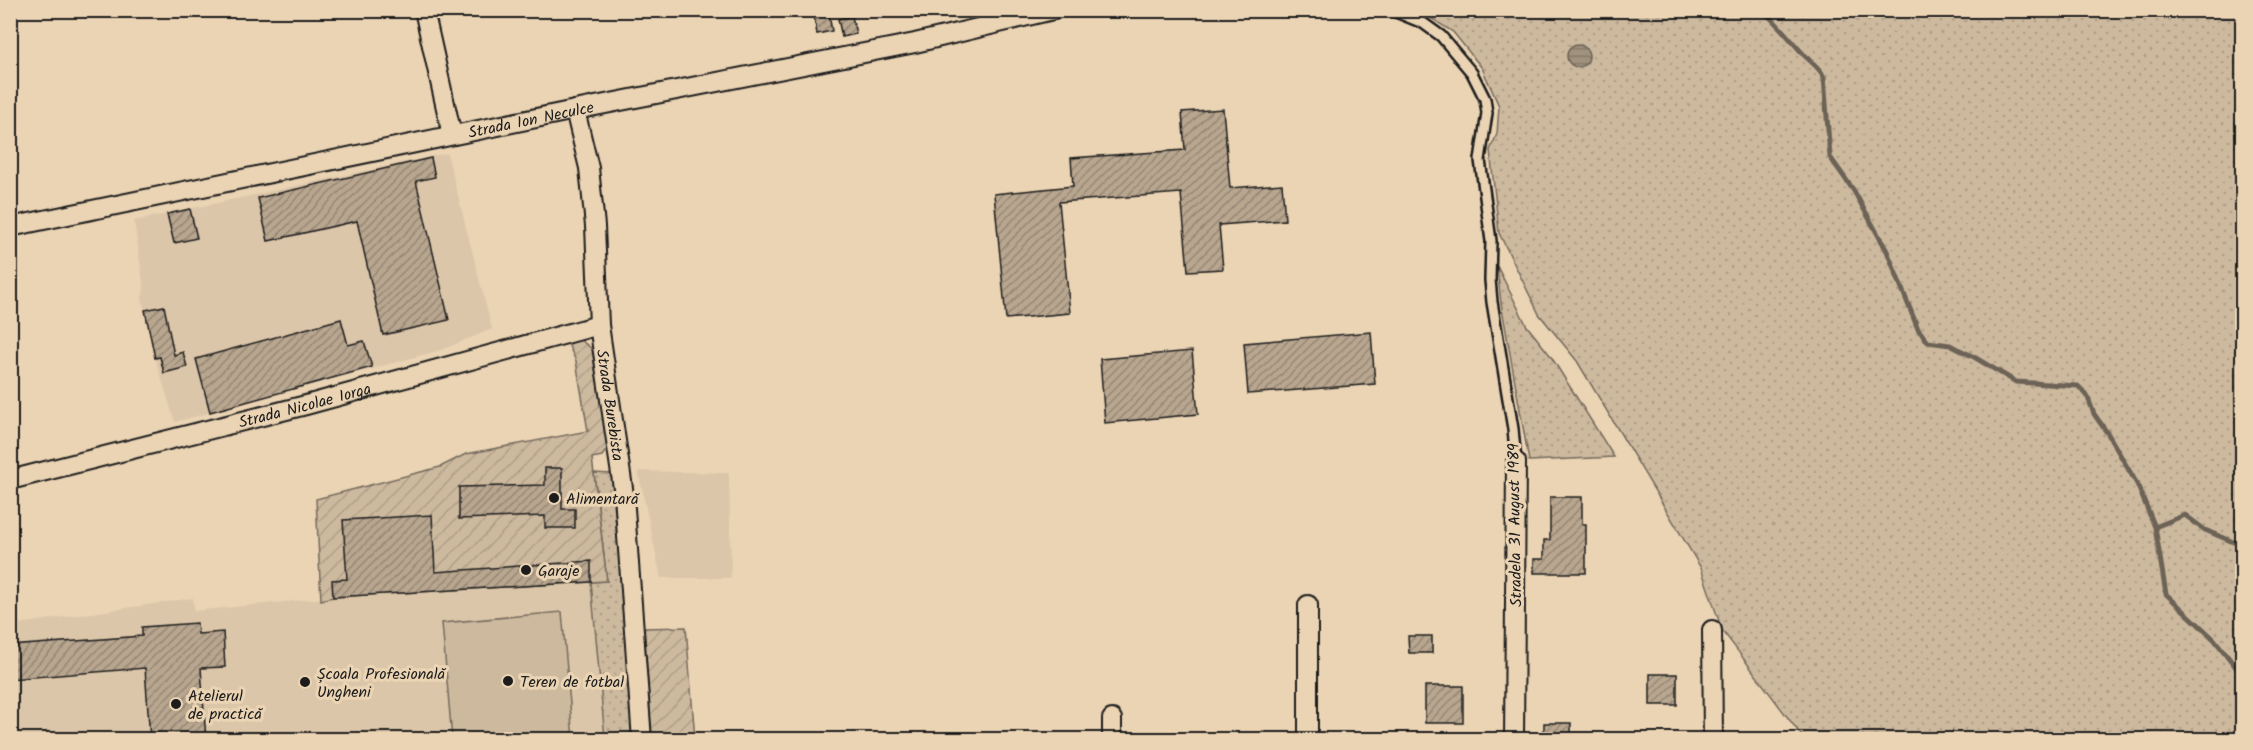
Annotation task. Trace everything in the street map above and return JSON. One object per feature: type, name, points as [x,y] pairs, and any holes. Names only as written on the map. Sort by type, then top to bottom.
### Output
[{"type":"street","points":[[424,10],[452,135]]},
{"type":"street","name":"Strada Ion Neculce","points":[[10,227],[915,42],[1053,10]]},
{"type":"street","name":"Strada Burebista","points":[[575,110],[589,168],[595,226],[599,325],[624,495],[642,740]]},
{"type":"street","name":"Strada Nicolae Iorga","points":[[10,480],[306,405],[599,325]]},
{"type":"street","name":"Stradela 31 August 1989","points":[[1514,740],[1516,462]]},
{"type":"street","points":[[1308,605],[1308,740]]},
{"type":"street","points":[[1712,630],[1713,740]]},
{"type":"street","points":[[1112,719],[1112,740]]},
{"type":"lane","name":"Stradela 31 August 1989","points":[[1391,10],[1423,22],[1441,36],[1472,73],[1485,99],[1487,113],[1480,160],[1491,241],[1490,280],[1516,462]]},
{"type":"shaded area","points":[[1420,11],[2242,11],[2242,739],[1804,739],[1722,630],[1701,568],[1577,361],[1539,314],[1499,233],[1490,150],[1497,134],[1499,106],[1482,68],[1453,32]]},
{"type":"shaded area","points":[[1578,45],[1588,52],[1589,56],[1582,66],[1578,67],[1568,60],[1567,56],[1574,46]]},
{"type":"shaded area","points":[[447,153],[492,329],[441,350],[175,422],[155,358],[142,298],[144,289],[134,221]]},
{"type":"shaded area","points":[[1497,266],[1527,326],[1550,355],[1614,457],[1529,461],[1501,303]]},
{"type":"shaded area","points":[[578,338],[592,349],[608,448],[602,456],[592,458],[607,581],[333,597],[321,600],[316,499],[440,467],[466,454],[588,431],[576,361],[568,344]]},
{"type":"shaded area","points":[[638,471],[729,473],[731,578],[661,578]]},
{"type":"shaded area","points":[[594,473],[612,474],[634,739],[605,739],[591,582],[607,581]]},
{"type":"shaded area","name":"Școala Profesională Ungheni","points":[[591,582],[605,739],[11,740],[11,625],[193,598],[194,611],[333,597]]},
{"type":"shaded area","name":"Teren de fotbal","points":[[562,612],[573,739],[452,739],[442,623]]},
{"type":"shaded area","points":[[686,627],[695,739],[652,739],[644,628]]},
{"type":"building","points":[[813,10],[828,10],[832,31],[817,34]]},
{"type":"building","points":[[852,16],[856,34],[842,37],[838,19]]},
{"type":"building","points":[[1223,109],[1230,188],[1282,184],[1285,220],[1219,225],[1223,269],[1188,271],[1181,193],[1059,202],[1070,313],[1006,319],[994,194],[1073,186],[1071,158],[1185,150],[1182,112]]},
{"type":"building","points":[[431,158],[435,177],[416,181],[449,320],[383,335],[357,221],[268,241],[258,198]]},
{"type":"building","points":[[190,209],[197,238],[174,243],[167,214]]},
{"type":"building","points":[[164,306],[174,355],[183,352],[187,367],[164,373],[160,357],[155,358],[145,310]]},
{"type":"building","points":[[341,319],[348,345],[364,341],[372,367],[210,412],[196,359]]},
{"type":"building","points":[[1371,332],[1375,384],[1248,394],[1244,343]]},
{"type":"building","points":[[1192,351],[1198,414],[1105,423],[1100,359]]},
{"type":"building","points":[[545,468],[562,468],[562,509],[575,509],[575,528],[545,528],[545,516],[459,519],[459,487],[545,485]]},
{"type":"building","points":[[1550,497],[1582,497],[1582,524],[1586,524],[1586,573],[1534,573],[1534,559],[1544,559],[1544,540],[1550,540]]},
{"type":"building","points":[[432,515],[435,572],[591,561],[591,582],[333,597],[332,580],[347,579],[343,520]]},
{"type":"building","points":[[197,623],[198,634],[223,632],[225,667],[201,668],[206,740],[150,740],[145,668],[10,679],[10,646],[142,636],[142,627]]},
{"type":"building","points":[[1408,636],[1432,636],[1432,653],[1409,653]]},
{"type":"building","points":[[1650,674],[1677,674],[1677,705],[1650,705]]},
{"type":"building","points":[[1425,686],[1463,686],[1463,723],[1425,723]]},
{"type":"building","points":[[1544,723],[1571,723],[1571,740],[1544,740]]},
{"type":"waterway","points":[[1762,10],[1824,77],[1830,157],[1854,191],[1887,251],[1918,329],[1928,342],[1950,345],[2016,382],[2078,386],[2087,395],[2094,414],[2137,484],[2155,527],[2166,594],[2214,639],[2242,675]]},
{"type":"waterway","points":[[2155,527],[2185,515],[2205,530],[2238,544],[2242,551]]},
{"type":"place","name":"Alimentară","points":[[554,498]]},
{"type":"place","name":"Garaje","points":[[526,570]]},
{"type":"place","name":"Teren de fotbal","points":[[508,681]]},
{"type":"place","name":"Școala Profesională Ungheni","points":[[305,682]]},
{"type":"place","name":"Atelierul de practică","points":[[176,704]]}]
